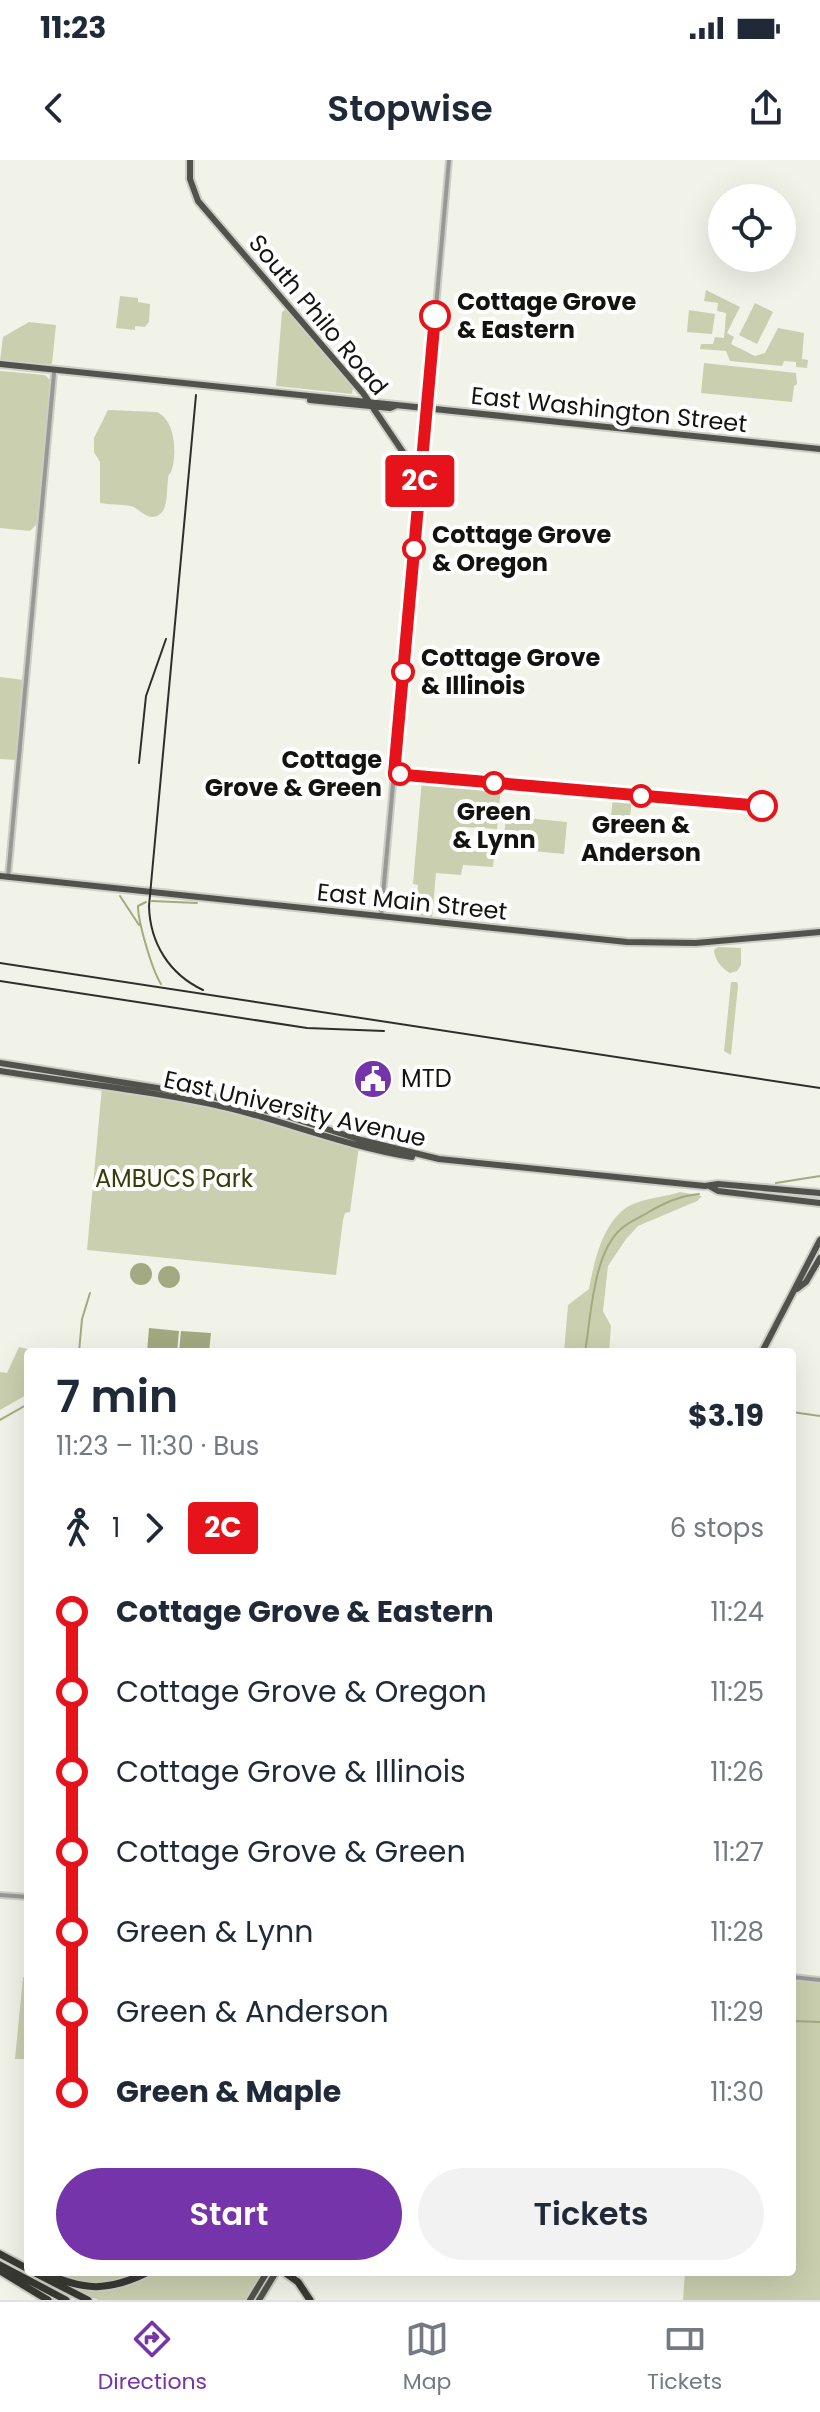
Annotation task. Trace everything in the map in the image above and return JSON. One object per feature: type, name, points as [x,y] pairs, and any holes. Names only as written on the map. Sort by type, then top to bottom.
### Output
[{"type":"highway","points":[[0,2253],[24,2266]]},
{"type":"highway","points":[[0,2268],[48,2300]]},
{"type":"highway","points":[[0,2268],[66,2300]]},
{"type":"highway","points":[[43,2276],[88,2300]]},
{"type":"highway","points":[[52,2276],[68,2283],[99,2288],[139,2276]]},
{"type":"highway","points":[[290,2276],[298,2282]]},
{"type":"highway","points":[[296,2276],[310,2300]]},
{"type":"main road","name":"South Philo Road","points":[[190,160],[192,187],[202,207],[358,386],[413,467],[419,496]]},
{"type":"main road","name":"East Washington Street","points":[[0,366],[371,404]]},
{"type":"main road","name":"East Washington Street","points":[[0,366],[820,449]]},
{"type":"main road","points":[[350,400],[358,386]]},
{"type":"main road","name":"East Main Street","points":[[4,876],[642,943],[696,943],[820,932]]},
{"type":"main road","name":"East University Avenue","points":[[0,1063],[214,1097],[360,1140],[439,1159]]},
{"type":"main road","name":"East University Avenue","points":[[0,1071],[203,1103],[380,1151],[709,1186],[718,1184],[820,1193]]},
{"type":"main road","name":"East University Avenue","points":[[709,1186],[718,1191],[818,1204]]},
{"type":"main road","points":[[764,1348],[820,1240]]},
{"type":"main road","points":[[797,1289],[806,1282],[820,1258]]},
{"type":"main road","points":[[250,2300],[265,2276]]},
{"type":"main road","points":[[259,2300],[274,2276]]},
{"type":"street","points":[[381,917],[449,160]]},
{"type":"street","points":[[4,876],[54,373]]},
{"type":"street","points":[[0,1895],[24,1897]]},
{"type":"street","points":[[796,1977],[820,1980]]},
{"type":"green space","points":[[706,290],[740,307],[727,333],[734,337],[731,344],[755,356],[765,353],[778,328],[804,333],[802,359],[808,360],[807,368],[796,367],[796,362],[784,361],[782,366],[730,361],[726,351],[700,349],[701,344],[713,344],[715,337],[724,338],[726,313],[717,311],[718,303],[704,301]]},
{"type":"green space","points":[[120,296],[138,298],[138,302],[150,304],[149,322],[145,327],[135,326],[135,330],[116,328]]},
{"type":"green space","points":[[755,303],[773,312],[757,344],[739,335]]},
{"type":"green space","points":[[288,308],[353,387],[352,394],[276,386],[282,312]]},
{"type":"green space","points":[[689,310],[715,314],[712,334],[687,332]]},
{"type":"green space","points":[[29,322],[56,325],[52,363],[49,366],[0,361],[3,337]]},
{"type":"green space","points":[[704,363],[796,373],[797,384],[792,402],[701,393]]},
{"type":"green space","points":[[0,371],[45,375],[51,381],[37,524],[30,531],[0,528]]},
{"type":"green space","points":[[108,410],[157,412],[168,422],[173,437],[174,462],[165,507],[158,515],[150,517],[131,506],[100,503],[100,462],[94,452],[94,438]]},
{"type":"green space","points":[[0,677],[24,680],[16,760],[0,759]]},
{"type":"green space","points":[[422,779],[501,786],[497,829],[464,827],[463,843],[495,846],[493,867],[463,865],[461,875],[436,873],[432,919],[415,917],[418,885],[413,884]]},
{"type":"green space","points":[[613,798],[632,799],[629,826],[610,824]]},
{"type":"green space","points":[[506,816],[567,822],[564,854],[503,848]]},
{"type":"green space","points":[[718,947],[741,948],[741,965],[737,971],[730,973],[719,963],[714,950]]},
{"type":"green space","points":[[731,982],[737,982],[738,986],[731,1055],[724,1051]]},
{"type":"green space","name":"AMBUCS Park","points":[[102,1087],[228,1108],[359,1146],[350,1212],[345,1213],[343,1220],[336,1275],[87,1250]]},
{"type":"green space","points":[[680,1192],[702,1196],[697,1201],[638,1226],[608,1266],[603,1311],[611,1326],[609,1348],[564,1348],[568,1305],[589,1289],[601,1242],[613,1220],[637,1203]]},
{"type":"green space","points":[[19,1347],[24,1348],[24,1396],[0,1410],[0,1372],[7,1373]]},
{"type":"green space","points":[[23,1977],[24,2059],[15,2059]]},
{"type":"green space","points":[[796,1980],[820,1983],[820,2300],[683,2300],[685,2276],[796,2276]]},
{"type":"green space","points":[[64,2276],[131,2276],[99,2284]]},
{"type":"green space","points":[[144,2276],[260,2276],[246,2300],[98,2300],[73,2288],[95,2289]]},
{"type":"shaded area","points":[[141,1263],[149,1266],[152,1274],[149,1282],[141,1285],[133,1282],[130,1274],[133,1266]]},
{"type":"shaded area","points":[[169,1266],[177,1269],[180,1277],[177,1285],[169,1288],[161,1285],[158,1277],[161,1269]]},
{"type":"shaded area","points":[[149,1328],[179,1331],[177,1348],[147,1348]]},
{"type":"shaded area","points":[[181,1331],[211,1333],[209,1348],[179,1348]]},
{"type":"waterway","points":[[120,896],[139,925]]},
{"type":"waterway","points":[[152,901],[197,903]]},
{"type":"waterway","points":[[146,902],[138,906],[140,923],[161,984]]},
{"type":"waterway","points":[[776,1183],[820,1176]]},
{"type":"waterway","points":[[586,1348],[599,1269],[612,1240],[627,1224],[659,1206],[699,1194]]},
{"type":"waterway","points":[[79,1348],[82,1319],[90,1293]]},
{"type":"waterway","points":[[0,1420],[24,1406]]},
{"type":"waterway","points":[[796,1413],[820,1416]]},
{"type":"waterway","points":[[796,2021],[820,2022]]},
{"type":"railway","points":[[196,395],[149,906],[153,932],[164,956],[180,975],[203,990]]},
{"type":"railway","points":[[139,763],[146,696],[166,639]]},
{"type":"railway","points":[[0,963],[820,1088]]},
{"type":"railway","points":[[0,981],[307,1028],[384,1031]]},
{"type":"bus line","name":"2C","points":[[435,316],[394,774],[762,806]]},
{"type":"place","name":"Cottage Grove & Eastern","points":[[435,316]]},
{"type":"place","name":"Cottage Grove & Oregon","points":[[414,549]]},
{"type":"place","name":"Cottage Grove & Illinois","points":[[403,672]]},
{"type":"place","name":"Cottage Grove & Green","points":[[400,774]]},
{"type":"place","name":"Green & Lynn","points":[[494,783]]},
{"type":"place","name":"Green & Anderson","points":[[641,796]]},
{"type":"place","name":"MTD","points":[[373,1079]]}]
